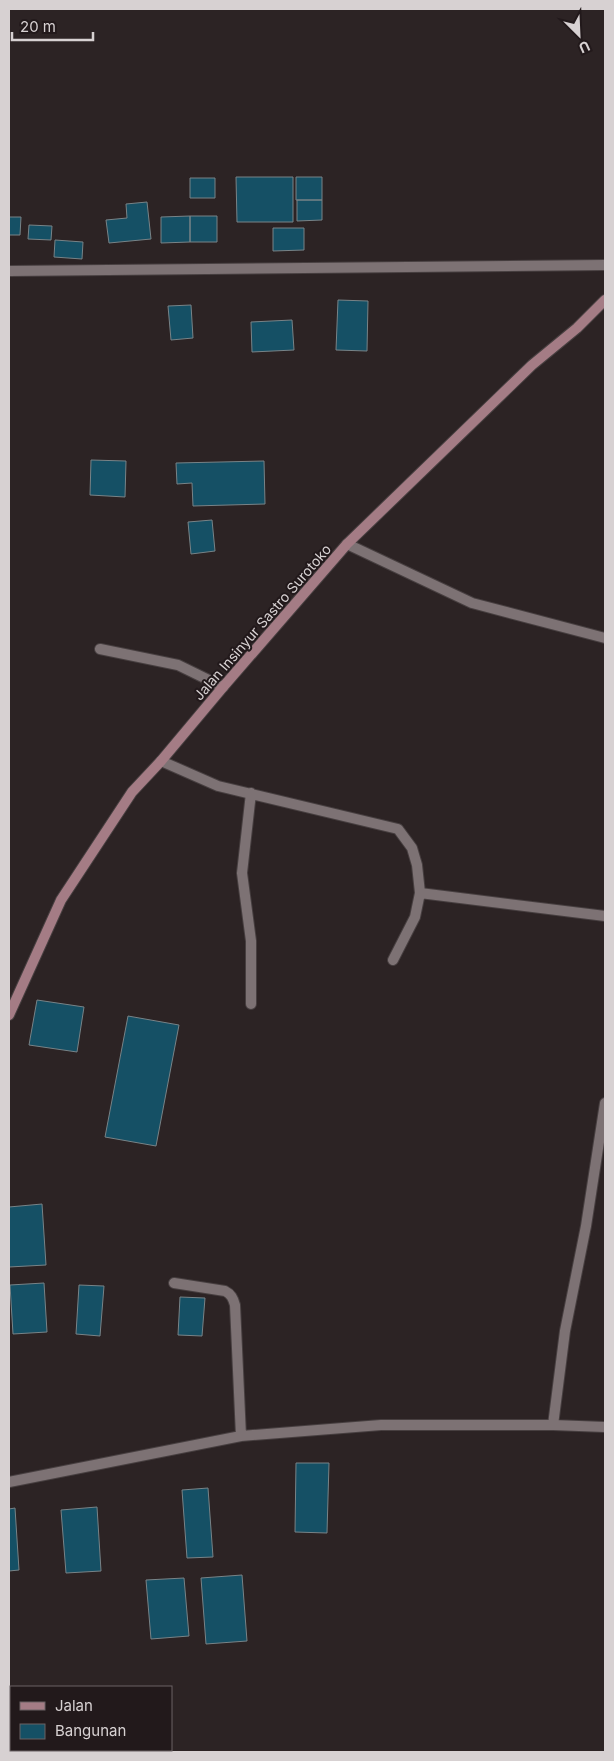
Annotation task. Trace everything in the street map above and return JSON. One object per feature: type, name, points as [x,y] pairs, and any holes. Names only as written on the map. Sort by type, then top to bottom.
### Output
[{"type":"street","points":[[9,270],[605,265]]},
{"type":"street","name":"Jalan Insinyur Sastro Surotoko","points":[[9,1015],[61,900],[132,792],[161,761],[347,544],[532,365],[576,328],[605,300]]},
{"type":"street","points":[[347,544],[472,603],[605,638]]},
{"type":"street","points":[[100,649],[178,666],[223,687]]},
{"type":"street","points":[[161,761],[218,786],[398,828],[412,848],[417,865],[420,893],[415,917],[393,960]]},
{"type":"street","points":[[251,793],[242,872],[252,941],[251,1004]]},
{"type":"street","points":[[420,893],[605,916]]},
{"type":"street","points":[[553,1425],[565,1331],[586,1226],[605,1103]]},
{"type":"street","points":[[174,1283],[225,1291],[233,1299],[235,1304],[241,1436]]},
{"type":"street","points":[[9,1482],[241,1436],[381,1425],[553,1425],[605,1427]]},
{"type":"building","points":[[236,177],[293,177],[293,222],[237,222]]},
{"type":"building","points":[[296,177],[322,177],[322,200],[296,200]]},
{"type":"building","points":[[190,178],[215,178],[215,198],[190,198]]},
{"type":"building","points":[[297,200],[322,200],[322,220],[297,221]]},
{"type":"building","points":[[147,202],[151,239],[109,243],[106,220],[127,218],[126,204]]},
{"type":"building","points":[[190,216],[217,216],[217,242],[190,242]]},
{"type":"building","points":[[190,216],[190,242],[161,243],[161,217]]},
{"type":"building","points":[[9,217],[21,217],[20,235],[9,235]]},
{"type":"building","points":[[29,225],[52,226],[51,240],[28,239]]},
{"type":"building","points":[[273,228],[304,228],[304,250],[273,251]]},
{"type":"building","points":[[55,240],[83,242],[82,259],[54,257]]},
{"type":"building","points":[[338,300],[368,301],[367,351],[336,350]]},
{"type":"building","points":[[191,305],[193,338],[171,340],[168,306]]},
{"type":"building","points":[[292,320],[294,350],[252,352],[251,322]]},
{"type":"building","points":[[91,460],[126,461],[125,497],[90,495]]},
{"type":"building","points":[[264,461],[265,504],[193,506],[192,483],[177,484],[176,463]]},
{"type":"building","points":[[212,520],[215,551],[191,554],[188,522]]},
{"type":"building","points":[[37,1000],[84,1007],[77,1052],[29,1045]]},
{"type":"building","points":[[128,1016],[179,1025],[156,1146],[105,1137]]},
{"type":"building","points":[[42,1204],[46,1265],[9,1267],[9,1207]]},
{"type":"building","points":[[44,1283],[47,1332],[13,1334],[10,1285]]},
{"type":"building","points":[[79,1285],[104,1286],[100,1336],[76,1334]]},
{"type":"building","points":[[180,1297],[205,1298],[202,1336],[178,1335]]},
{"type":"building","points":[[296,1463],[329,1463],[327,1533],[295,1532]]},
{"type":"building","points":[[208,1488],[213,1557],[187,1558],[182,1490]]},
{"type":"building","points":[[97,1507],[101,1571],[66,1573],[61,1510]]},
{"type":"building","points":[[15,1508],[19,1570],[9,1571],[9,1509]]},
{"type":"building","points":[[242,1575],[247,1641],[206,1644],[201,1578]]},
{"type":"building","points":[[184,1578],[189,1636],[151,1639],[146,1580]]}]
